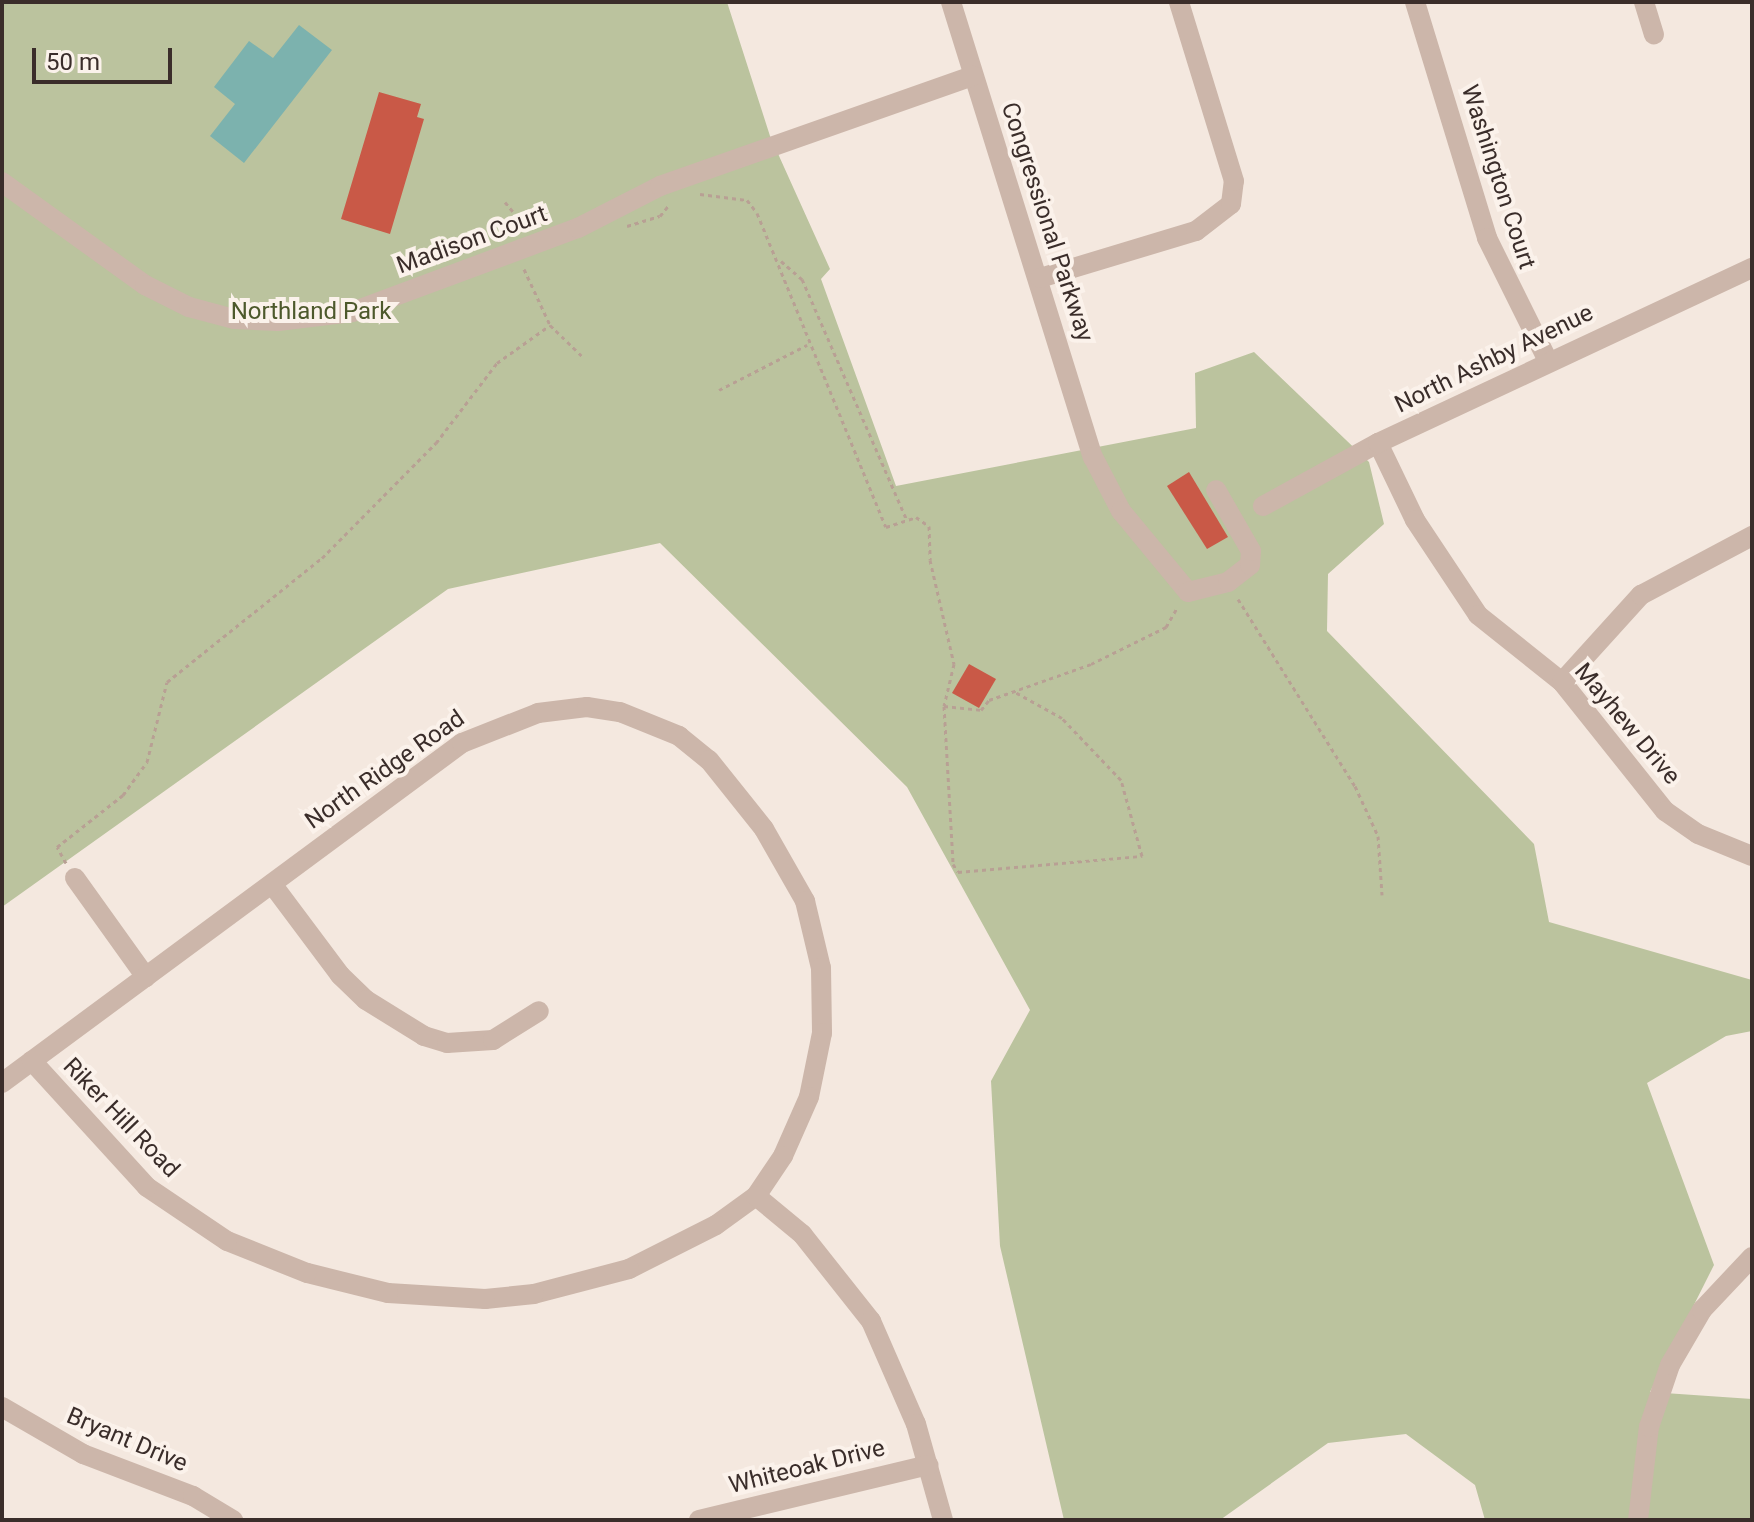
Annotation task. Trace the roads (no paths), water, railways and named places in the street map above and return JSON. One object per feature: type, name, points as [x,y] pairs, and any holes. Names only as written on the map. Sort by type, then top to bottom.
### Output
[{"type":"street","name":"Congressional Parkway","points":[[951,2],[1040,278],[1093,457],[1121,511],[1188,592],[1228,582],[1250,565],[1251,551],[1216,490]]},
{"type":"street","points":[[1040,278],[1196,231],[1231,204],[1234,181],[1179,2]]},
{"type":"street","name":"Washington Court","points":[[1415,2],[1487,238],[1548,361]]},
{"type":"street","points":[[1644,2],[1654,35]]},
{"type":"street","name":"Madison Court","points":[[2,182],[145,285],[189,307],[234,319],[352,312],[520,260],[660,186],[973,76]]},
{"type":"street","name":"North Ashby Avenue","points":[[1263,506],[1378,443],[1752,268]]},
{"type":"street","name":"Mayhew Drive","points":[[1378,443],[1454,587],[1478,615],[1562,682],[1665,811],[1698,834],[1752,856]]},
{"type":"street","points":[[1562,682],[1641,595],[1752,536]]},
{"type":"street","name":"North Ridge Road","points":[[2,1083],[462,743],[494,726],[587,707],[620,712],[679,736],[709,760],[764,829],[805,901],[821,968],[822,1033],[809,1097],[783,1156],[756,1196]]},
{"type":"street","points":[[75,878],[146,977]]},
{"type":"street","points":[[272,884],[340,975],[366,1000],[424,1036],[447,1043],[493,1040],[539,1011]]},
{"type":"street","name":"Riker Hill Road","points":[[32,1061],[117,1158],[183,1216],[307,1273],[388,1293],[485,1299],[582,1284],[674,1249],[756,1196]]},
{"type":"street","points":[[756,1196],[811,1244],[871,1321],[928,1465],[943,1520]]},
{"type":"street","points":[[1638,1520],[1649,1427],[1670,1365],[1702,1310],[1752,1257]]},
{"type":"street","name":"Bryant Drive","points":[[2,1407],[83,1454],[223,1517]]},
{"type":"street","name":"Whiteoak Drive","points":[[699,1520],[928,1465]]},
{"type":"water","points":[[299,25],[332,50],[244,163],[210,136],[235,104],[214,87],[249,41],[273,58]]},
{"type":"park label","name":"Northland Park","points":[[311,312]]}]
